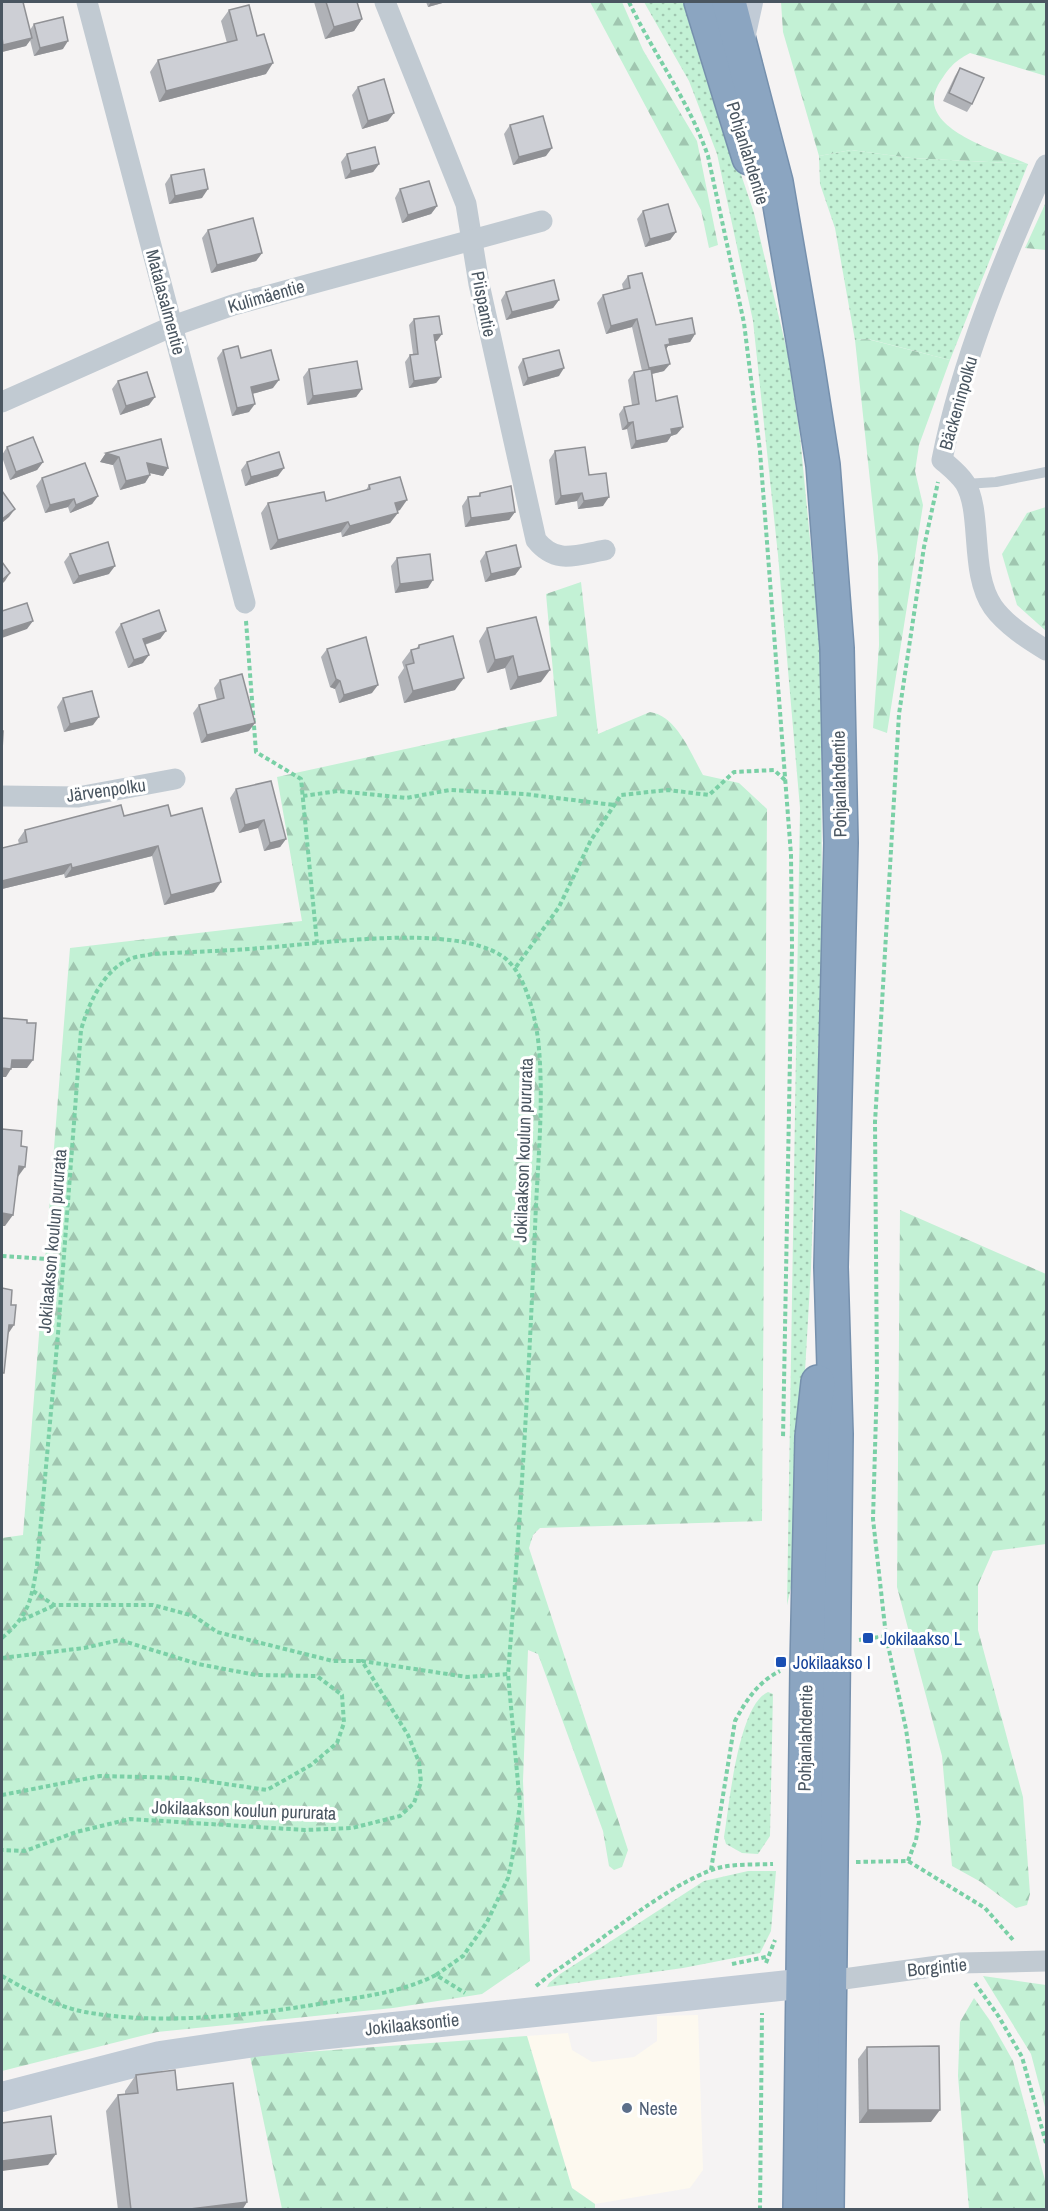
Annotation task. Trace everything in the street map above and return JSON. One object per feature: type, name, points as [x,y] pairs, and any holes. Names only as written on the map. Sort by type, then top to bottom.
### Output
[{"type":"highway","name":"Pohjanlahdentie","points":[[701,2],[758,190],[796,303]]},
{"type":"highway","name":"Pohjanlahdentie","points":[[729,2],[777,182],[823,465],[837,648],[841,843],[831,1267],[836,1434],[815,1982],[800,2210]]},
{"type":"highway","name":"Pohjanlahdentie","points":[[815,1982],[827,2210]]},
{"type":"street","name":"Matalasalmentie","points":[[87,2],[245,603]]},
{"type":"street","name":"Piispantie","points":[[385,2],[466,204],[479,284],[536,540],[546,553],[562,557],[605,550]]},
{"type":"street","points":[[740,38],[748,2]]},
{"type":"street","name":"Bäckeninpolku","points":[[966,484],[942,460],[950,421],[1005,261],[1047,165]]},
{"type":"street","name":"Kulimäentie","points":[[2,402],[173,326],[233,305],[542,221]]},
{"type":"street","points":[[966,484],[971,501],[978,567],[992,606],[1009,624],[1047,650]]},
{"type":"street","name":"Järvenpolku","points":[[2,796],[78,797],[175,779]]},
{"type":"street","name":"Borgintie","points":[[815,1982],[960,1963],[1037,1962]]},
{"type":"street","name":"Jokilaaksontie","points":[[2,2097],[160,2056],[401,2024],[531,2013],[815,1982]]},
{"type":"lane","points":[[966,484],[996,482],[1047,472]]},
{"type":"path","points":[[629,2],[648,42],[699,129],[718,198],[742,312],[760,451],[791,855],[792,946],[783,1440]]},
{"type":"path","points":[[908,1861],[916,1840],[919,1821],[906,1729],[886,1636],[873,1519],[876,1380],[875,1122],[899,714],[924,547],[942,460]]},
{"type":"path","points":[[245,603],[256,752],[302,779],[317,943]]},
{"type":"path","points":[[516,967],[559,907],[591,840],[621,795],[668,790],[709,795],[734,772],[774,770],[786,780]]},
{"type":"path","points":[[303,796],[338,791],[406,798],[450,790],[524,794],[615,805]]},
{"type":"path","name":"Jokilaakson koulun pururata","points":[[2,1638],[21,1620],[31,1604],[58,1334],[81,1030],[87,1008],[113,971],[128,960],[152,954],[424,938],[500,954],[516,967],[528,996],[539,1048],[539,1116],[521,1508],[508,1674],[520,1805],[512,1860],[494,1908],[470,1947],[453,1964],[436,1975],[378,1996],[282,2010],[159,2019],[82,2012],[28,1991],[2,1977]]},
{"type":"path","points":[[2,1256],[62,1260]]},
{"type":"path","points":[[33,1591],[54,1605]]},
{"type":"path","points":[[21,1620],[54,1605],[153,1605],[194,1616],[217,1632],[333,1661],[362,1661],[467,1677],[508,1674]]},
{"type":"path","points":[[858,1640],[886,1636]]},
{"type":"path","points":[[2,1658],[84,1648],[120,1640],[198,1665],[256,1675],[317,1676],[342,1695],[344,1723],[337,1743],[311,1765],[267,1790],[185,1778],[100,1776],[2,1795]]},
{"type":"path","name":"Jokilaakson koulun pururata","points":[[2,1850],[25,1851],[76,1832],[130,1819],[305,1830],[352,1828],[400,1816],[414,1803],[418,1792],[421,1782],[419,1762],[408,1734],[362,1661]]},
{"type":"path","points":[[711,1870],[735,1721],[747,1700],[764,1679],[781,1671],[781,1662]]},
{"type":"path","points":[[855,1863],[908,1861],[985,1908],[1037,1962]]},
{"type":"path","points":[[531,2013],[532,1994],[538,1983],[639,1913],[711,1870],[772,1864]]},
{"type":"path","points":[[960,1963],[999,2017],[1022,2057],[1047,2143]]},
{"type":"path","points":[[436,1975],[472,1997]]},
{"type":"path","points":[[760,2210],[761,2024]]},
{"type":"shaded area","points":[[698,2015],[703,2170],[690,2188],[595,2204],[572,2188],[527,2036],[568,2033],[572,2050],[592,2062],[634,2057],[657,2041],[657,2016]]},
{"type":"green space","points":[[590,2],[622,2],[643,50],[697,141],[718,245],[709,248],[701,210]]},
{"type":"green space","points":[[644,2],[683,2],[754,213],[788,355],[800,436],[821,653],[822,947],[811,1268],[793,1579],[787,1605],[800,808],[778,555],[753,321],[717,154],[689,81]]},
{"type":"green space","points":[[781,2],[1046,2],[1046,76],[970,53],[948,70],[938,85],[934,100],[938,114],[948,126],[980,145],[1028,164],[911,158],[851,150],[819,156],[783,32]]},
{"type":"green space","points":[[851,150],[911,158],[1028,164],[950,360],[868,339],[855,340],[835,228],[820,184],[819,156]]},
{"type":"green space","points":[[1046,202],[1046,250],[1025,248]]},
{"type":"green space","points":[[867,339],[950,360],[919,445],[915,471],[923,505],[887,733],[873,728],[879,645],[878,556],[855,340]]},
{"type":"green space","points":[[1046,507],[1046,631],[1017,605],[1002,554],[1027,513]]},
{"type":"green space","points":[[581,582],[598,734],[650,712],[660,715],[682,737],[703,775],[739,783],[767,809],[762,1521],[540,1528],[533,1535],[529,1548],[628,1850],[622,1867],[614,1870],[609,1866],[603,1831],[538,1654],[528,1650],[523,1781],[530,1961],[482,1994],[393,2008],[157,2032],[2,2071],[2,1538],[23,1535],[70,948],[302,921],[277,777],[557,716],[546,594]]},
{"type":"green space","points":[[900,1210],[1046,1274],[1046,1544],[993,1551],[978,1585],[978,1630],[1023,1797],[1030,1894],[1027,1905],[1016,1908],[981,1882],[952,1866],[942,1756],[897,1587]]},
{"type":"green space","points":[[768,1692],[773,1694],[770,1836],[758,1854],[742,1853],[726,1844],[724,1837],[732,1781],[749,1716],[758,1701]]},
{"type":"green space","points":[[748,1871],[776,1871],[771,1931],[760,1953],[683,1968],[547,1987],[560,1974],[704,1881]]},
{"type":"green space","points":[[983,1976],[1046,1985],[1046,2111],[1031,2054]]},
{"type":"green space","points":[[974,1998],[991,2022],[1013,2061],[1046,2184],[1046,2209],[969,2209],[958,2076],[960,2022]]},
{"type":"green space","points":[[527,2036],[572,2188],[595,2204],[595,2209],[282,2209],[250,2056]]},
{"type":"building","points":[[2,2],[23,2],[32,38],[3,45]]},
{"type":"building","points":[[326,2],[357,2],[362,19],[334,27]]},
{"type":"building","points":[[249,5],[257,36],[264,34],[273,63],[166,91],[158,60],[237,40],[229,10]]},
{"type":"building","points":[[63,17],[68,41],[40,48],[34,24]]},
{"type":"building","points":[[960,68],[984,78],[972,104],[949,93]]},
{"type":"building","points":[[384,79],[394,113],[368,121],[358,87]]},
{"type":"building","points":[[543,116],[552,148],[519,157],[510,125]]},
{"type":"building","points":[[375,147],[379,164],[351,171],[347,154]]},
{"type":"building","points":[[204,169],[208,189],[175,196],[171,175]]},
{"type":"building","points":[[429,181],[437,206],[408,215],[400,189]]},
{"type":"building","points":[[668,204],[676,232],[650,239],[643,211]]},
{"type":"building","points":[[253,218],[262,253],[217,265],[208,230]]},
{"type":"building","points":[[642,273],[656,325],[692,318],[695,334],[669,339],[670,344],[665,345],[670,364],[649,368],[637,319],[611,326],[603,295],[630,288],[628,276]]},
{"type":"building","points":[[554,280],[559,300],[512,312],[506,292]]},
{"type":"building","points":[[439,316],[442,334],[434,335],[441,377],[414,381],[410,355],[418,354],[414,319]]},
{"type":"building","points":[[238,346],[241,358],[271,350],[279,380],[251,387],[255,404],[237,408],[223,350]]},
{"type":"building","points":[[559,350],[564,368],[528,378],[523,359]]},
{"type":"building","points":[[357,361],[362,389],[313,396],[309,369]]},
{"type":"building","points":[[651,369],[656,401],[677,396],[683,427],[671,429],[672,434],[636,441],[633,422],[628,423],[624,407],[639,404],[634,372]]},
{"type":"building","points":[[147,372],[155,397],[126,406],[118,381]]},
{"type":"building","points":[[33,437],[43,462],[16,472],[7,447]]},
{"type":"building","points":[[161,439],[168,468],[147,463],[150,475],[126,481],[119,457],[106,453]]},
{"type":"building","points":[[585,447],[589,475],[606,473],[609,497],[584,501],[582,493],[561,496],[555,451]]},
{"type":"building","points":[[279,452],[284,468],[251,477],[247,462]]},
{"type":"building","points":[[85,463],[98,496],[76,505],[74,499],[50,505],[42,478]]},
{"type":"building","points":[[400,477],[407,500],[395,503],[398,513],[350,526],[348,522],[278,540],[268,503],[324,492],[326,501],[370,489],[369,485]]},
{"type":"building","points":[[511,486],[515,512],[471,518],[468,497],[480,496],[480,493]]},
{"type":"building","points":[[2,491],[15,509],[2,519]]},
{"type":"building","points":[[108,542],[115,566],[79,576],[70,554]]},
{"type":"building","points":[[516,545],[521,567],[491,574],[486,552]]},
{"type":"building","points":[[430,554],[433,580],[400,584],[397,558]]},
{"type":"building","points":[[2,562],[10,573],[2,580]]},
{"type":"building","points":[[27,603],[33,621],[2,631],[2,611]]},
{"type":"building","points":[[159,610],[166,631],[143,639],[149,655],[134,660],[121,624]]},
{"type":"building","points":[[536,617],[550,670],[518,677],[513,656],[495,660],[487,628]]},
{"type":"building","points":[[453,636],[464,678],[413,691],[406,665],[414,663],[411,650],[419,648],[419,645]]},
{"type":"building","points":[[366,637],[378,685],[344,695],[340,681],[336,679],[327,649]]},
{"type":"building","points":[[242,674],[255,723],[207,735],[199,705],[224,698],[220,680]]},
{"type":"building","points":[[92,691],[99,717],[70,724],[63,698]]},
{"type":"building","points":[[271,781],[286,839],[270,843],[264,820],[245,825],[236,789]]},
{"type":"building","points":[[121,805],[124,816],[168,805],[171,816],[202,808],[221,882],[171,895],[158,846],[72,868],[71,864],[2,881],[2,848],[27,842],[25,830]]},
{"type":"building","points":[[2,1018],[36,1023],[33,1060],[12,1060],[11,1069],[2,1068]]},
{"type":"building","points":[[2,1129],[22,1131],[21,1146],[27,1147],[25,1167],[19,1166],[13,1215],[2,1213]]},
{"type":"building","points":[[2,1288],[12,1290],[11,1305],[16,1305],[14,1325],[9,1325],[4,1373],[2,1373]]},
{"type":"building","points":[[939,2046],[940,2110],[868,2110],[867,2047]]},
{"type":"building","points":[[175,2070],[177,2090],[233,2083],[247,2202],[182,2210],[131,2210],[118,2095],[138,2093],[136,2075]]},
{"type":"building","points":[[51,2116],[56,2154],[2,2161],[2,2123]]},
{"type":"place","name":"Jokilaakso L","points":[[868,1638]]},
{"type":"place","name":"Jokilaakso I","points":[[781,1662]]},
{"type":"place","name":"Neste","points":[[627,2108]]}]
